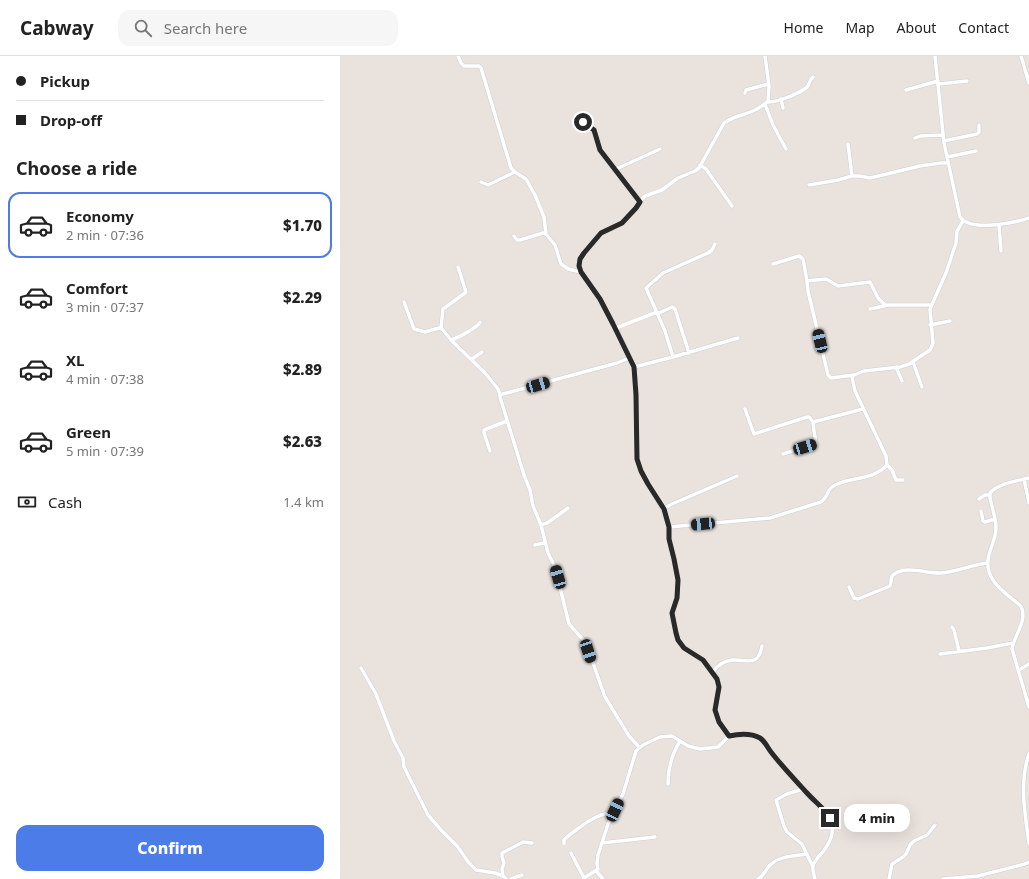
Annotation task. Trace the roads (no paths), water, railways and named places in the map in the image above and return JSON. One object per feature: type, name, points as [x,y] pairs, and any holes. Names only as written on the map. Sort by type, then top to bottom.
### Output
[{"type":"street","points":[[458,56],[464,66],[479,66],[483,72],[511,168],[526,179],[535,195],[544,217],[546,234],[555,244],[561,264],[568,269],[581,272]]},
{"type":"street","points":[[765,56],[769,95],[766,103],[773,125],[786,149]]},
{"type":"street","points":[[935,56],[943,135],[960,217],[968,224],[1013,223],[1029,218]]},
{"type":"street","points":[[1021,56],[1029,83]]},
{"type":"street","points":[[729,736],[722,727],[717,716],[715,706],[719,687],[717,679],[703,660],[684,648],[678,640],[672,613],[677,598],[678,580],[669,539],[669,527],[664,509],[648,484],[637,459],[634,367],[616,328],[600,299],[581,272],[579,265],[580,259],[601,233],[622,223],[645,196],[666,187],[678,178],[695,171],[700,166],[724,123],[752,112],[766,103],[774,102],[806,88],[813,78]]},
{"type":"street","points":[[906,90],[938,83],[968,81]]},
{"type":"street","points":[[745,93],[746,90],[768,84]]},
{"type":"street","points":[[781,99],[783,108]]},
{"type":"street","points":[[583,122],[594,130],[600,150],[640,202]]},
{"type":"street","points":[[944,141],[977,134],[979,125]]},
{"type":"street","points":[[915,138],[920,136],[943,135]]},
{"type":"street","points":[[848,144],[852,176]]},
{"type":"street","points":[[614,170],[660,149]]},
{"type":"street","points":[[947,157],[976,151]]},
{"type":"street","points":[[809,185],[852,176],[870,178],[920,166],[941,162],[948,163]]},
{"type":"street","points":[[700,166],[706,169],[732,206]]},
{"type":"street","points":[[481,182],[488,184],[515,172]]},
{"type":"street","points":[[773,264],[799,256],[802,259],[828,375],[831,378],[854,375],[879,368],[896,367],[913,362],[928,352],[931,348],[933,339],[929,316],[931,305],[946,272],[956,243],[958,231],[963,221]]},
{"type":"street","points":[[999,224],[1001,251]]},
{"type":"street","points":[[514,236],[517,240],[520,240],[543,233],[546,234]]},
{"type":"street","points":[[673,358],[668,338],[646,290],[648,286],[663,273],[708,253],[712,250],[715,244]]},
{"type":"street","points":[[458,267],[466,292],[447,304],[443,309],[441,328],[451,340],[472,359],[498,389],[524,475],[529,486],[532,503],[541,525],[544,543],[555,567],[569,624],[586,643],[605,697],[629,736],[639,747]]},
{"type":"street","points":[[807,281],[826,279],[838,286],[870,282],[882,302],[889,305]]},
{"type":"street","points":[[404,302],[414,329],[425,332],[441,328]]},
{"type":"street","points":[[870,309],[889,305],[931,305]]},
{"type":"street","points":[[616,328],[672,307],[675,309],[688,353]]},
{"type":"street","points":[[930,325],[950,321]]},
{"type":"street","points":[[451,340],[476,328],[479,326],[480,322]]},
{"type":"street","points":[[634,367],[673,358],[738,338]]},
{"type":"street","points":[[472,359],[482,352]]},
{"type":"street","points":[[500,395],[617,363],[629,358]]},
{"type":"street","points":[[913,362],[922,388]]},
{"type":"street","points":[[896,367],[902,381]]},
{"type":"street","points":[[854,375],[852,380],[854,391],[886,456],[887,465],[892,470],[897,481],[903,480]]},
{"type":"street","points":[[745,409],[754,434],[807,417],[811,419],[813,422],[816,444],[783,454]]},
{"type":"street","points":[[813,422],[863,409]]},
{"type":"street","points":[[490,452],[484,430],[507,421]]},
{"type":"street","points":[[669,527],[751,520],[781,515],[821,502],[826,498],[832,488],[844,482],[878,472],[887,465]]},
{"type":"street","points":[[664,509],[672,504],[737,476]]},
{"type":"street","points":[[1029,478],[994,489],[990,495],[996,530],[987,563],[990,574],[995,582],[1004,593],[1021,606],[1023,610],[1021,624],[1013,643],[1013,653],[1029,707]]},
{"type":"street","points":[[1024,479],[1029,503]]},
{"type":"street","points":[[979,498],[985,495],[990,495]]},
{"type":"street","points":[[541,525],[568,508]]},
{"type":"street","points":[[981,511],[985,522],[995,519]]},
{"type":"street","points":[[535,545],[544,543]]},
{"type":"street","points":[[849,587],[854,598],[858,599],[890,586],[892,576],[901,570],[941,573],[987,563]]},
{"type":"street","points":[[952,627],[954,630],[958,651]]},
{"type":"street","points":[[940,654],[1013,643]]},
{"type":"street","points":[[713,672],[717,667],[731,660],[751,662],[756,659],[761,652],[762,646]]},
{"type":"street","points":[[1019,670],[1029,664]]},
{"type":"street","points":[[361,668],[376,694],[394,741],[403,758],[404,767],[428,815],[476,870],[493,872],[504,878]]},
{"type":"street","points":[[571,853],[584,879],[598,869],[598,860],[602,843],[623,794],[634,756],[639,747],[653,739],[672,736],[694,749],[709,749],[722,744],[729,736],[756,736],[763,740],[771,753],[827,813],[833,828],[830,841],[816,860],[813,867]]},
{"type":"street","points":[[668,784],[668,772],[674,752],[680,741]]},
{"type":"street","points":[[1029,754],[1025,770],[1023,796],[1029,843]]},
{"type":"street","points":[[803,789],[779,797],[776,800],[784,826],[787,832],[802,844],[813,867],[815,879]]},
{"type":"street","points":[[564,844],[564,840],[567,836],[593,819],[604,814],[609,814],[612,817]]},
{"type":"street","points":[[889,879],[892,864],[906,854],[910,845],[914,841],[925,837],[935,825]]},
{"type":"street","points":[[602,843],[655,837]]},
{"type":"street","points":[[504,878],[502,869],[504,864],[502,853],[523,842],[532,843]]},
{"type":"street","points":[[758,879],[772,863],[777,860],[807,854]]},
{"type":"street","points":[[943,879],[986,874],[1029,862]]},
{"type":"street","points":[[596,871],[603,879]]},
{"type":"street","points":[[510,879],[522,876]]}]
